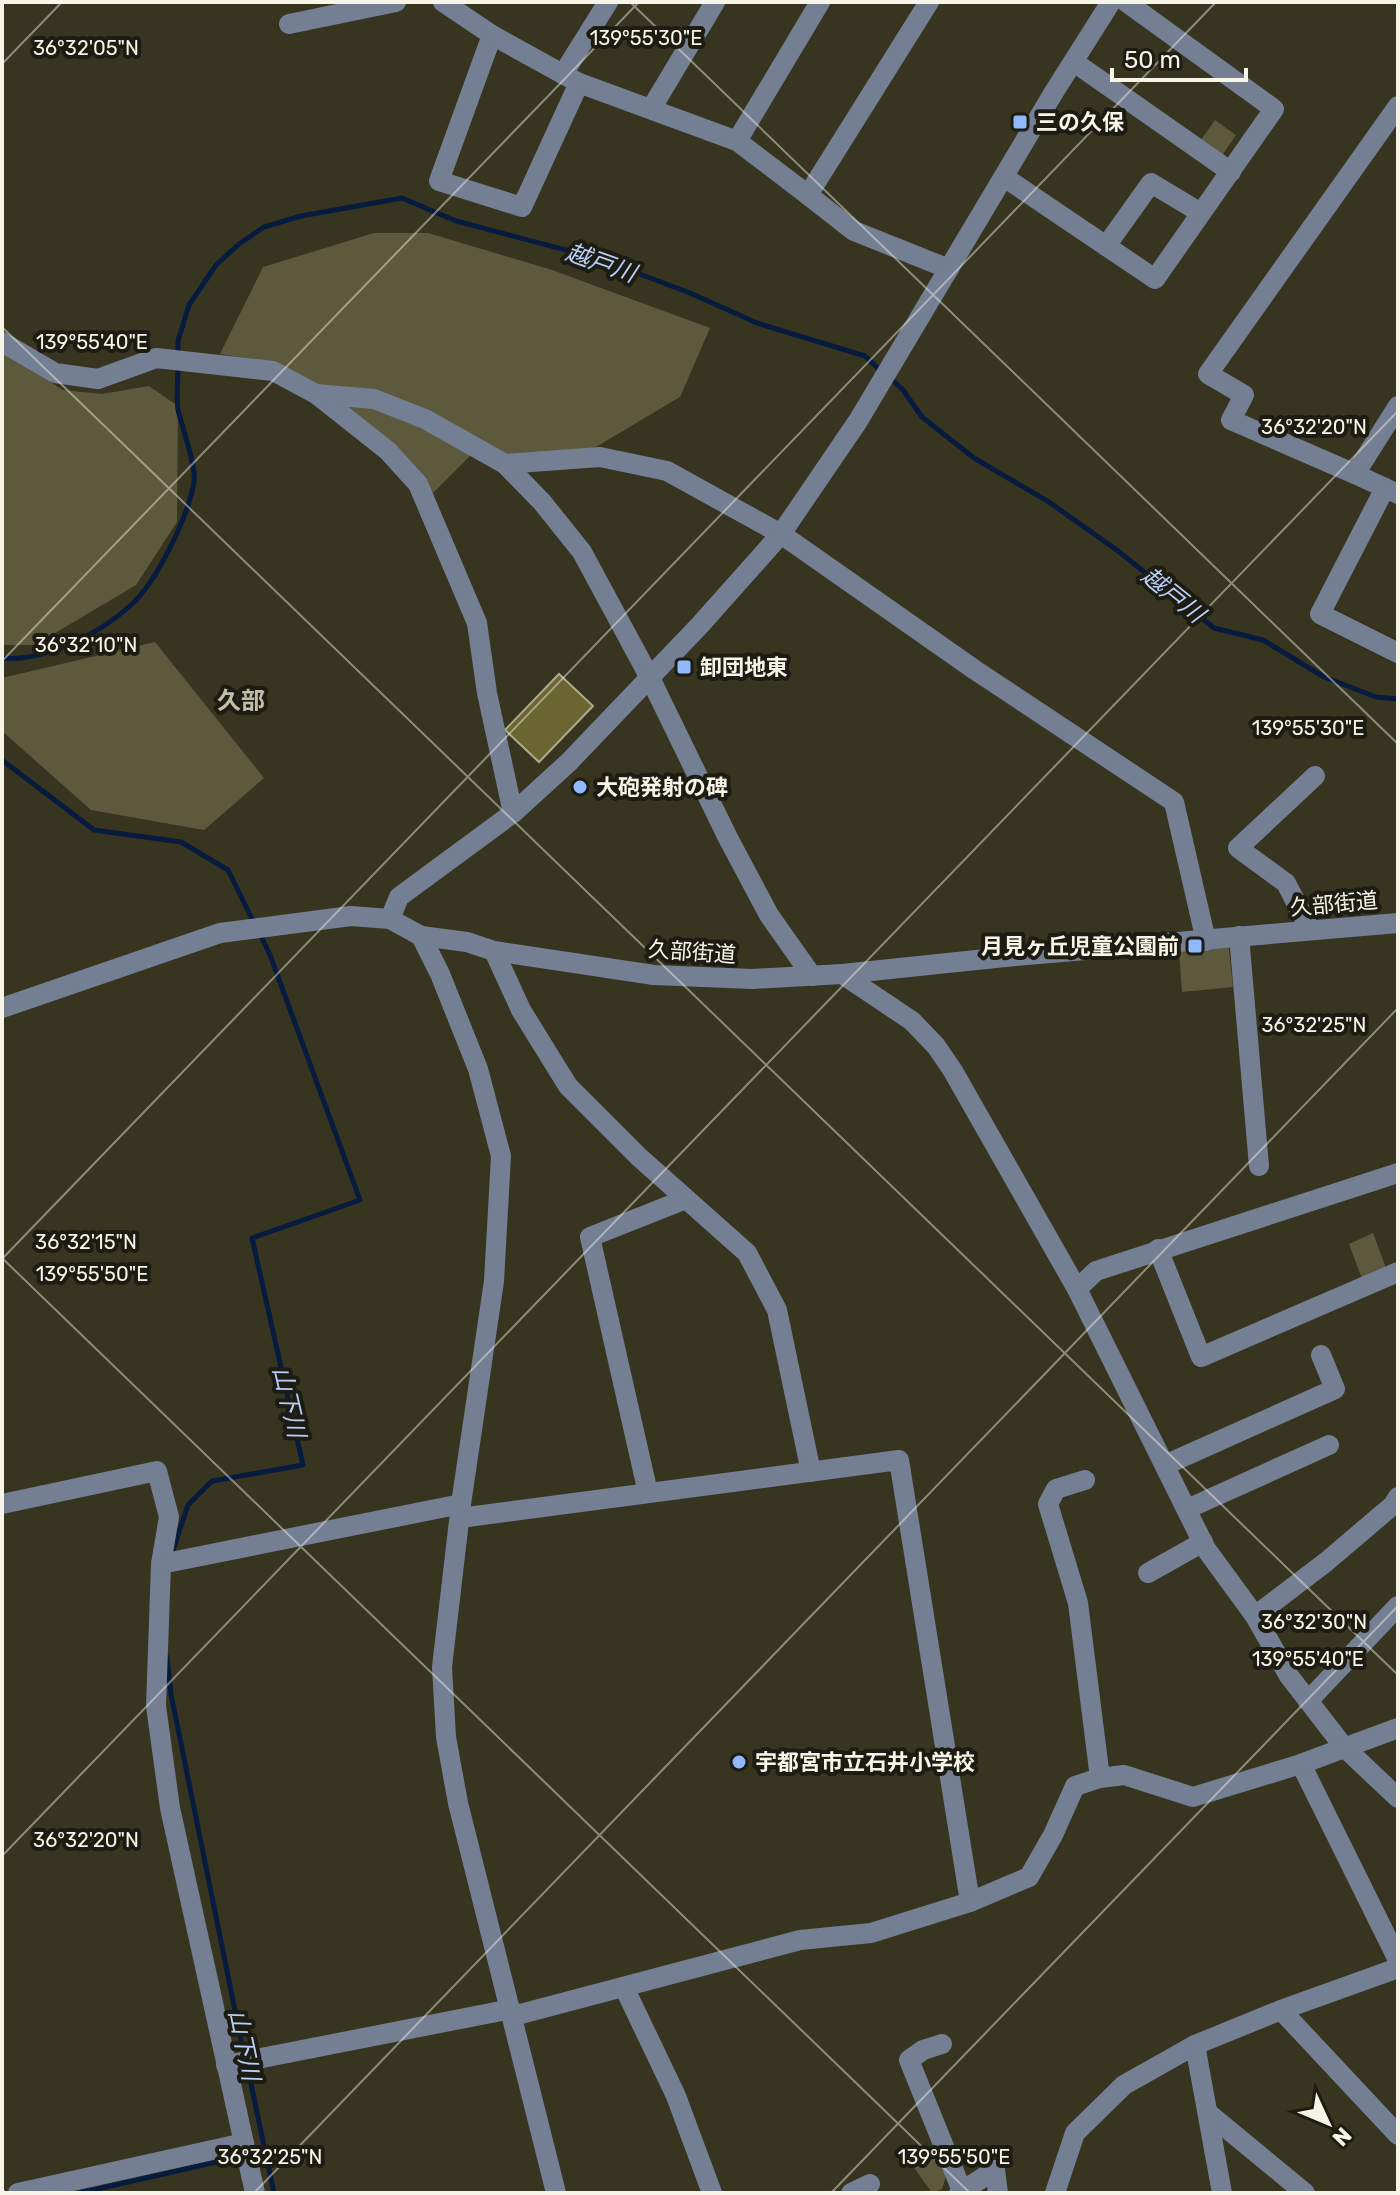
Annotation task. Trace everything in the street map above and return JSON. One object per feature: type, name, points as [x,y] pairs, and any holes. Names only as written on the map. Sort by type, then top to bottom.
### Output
[{"type":"street","points":[[289,24],[396,2]]},
{"type":"street","points":[[443,2],[468,9],[492,35],[571,79],[737,141],[854,231],[949,269]]},
{"type":"street","points":[[492,35],[439,181],[522,207],[571,79],[608,2]]},
{"type":"street","points":[[651,109],[715,2]]},
{"type":"street","points":[[737,141],[820,2]]},
{"type":"street","points":[[808,195],[929,2]]},
{"type":"street","points":[[390,919],[399,897],[513,813],[561,770],[781,534],[871,400],[1111,2]]},
{"type":"street","points":[[1004,177],[1155,279],[1231,172],[1274,109],[1126,2]]},
{"type":"street","points":[[1074,62],[1231,172]]},
{"type":"street","points":[[1398,106],[1208,374],[1244,395],[1231,420],[1391,491],[1320,614],[1398,653]]},
{"type":"street","points":[[1106,246],[1151,183],[1201,213]]},
{"type":"street","points":[[2,342],[55,373],[98,379],[156,358],[273,371],[316,394],[388,451],[418,484],[477,623],[487,693],[513,813]]},
{"type":"street","points":[[316,394],[374,399],[425,419],[505,464],[542,502],[582,552],[650,678],[769,915],[812,976]]},
{"type":"street","points":[[1355,474],[1398,406]]},
{"type":"street","points":[[505,464],[600,457],[667,471],[781,534],[975,670],[1174,802],[1206,941]]},
{"type":"street","points":[[1310,930],[1286,883],[1238,848],[1315,776]]},
{"type":"street","name":"久部街道","points":[[2,1008],[220,933],[351,916],[390,919],[421,936],[467,942],[494,951],[654,975],[752,979],[842,974],[1398,923]]},
{"type":"street","points":[[421,936],[440,974],[478,1069],[501,1156],[494,1281],[442,1667],[446,1737],[458,1803],[556,2193]]},
{"type":"street","points":[[1239,936],[1259,1166]]},
{"type":"street","points":[[494,951],[521,1010],[568,1086],[639,1157],[747,1253],[777,1310],[811,1472]]},
{"type":"street","points":[[842,974],[912,1021],[936,1046],[953,1071],[1077,1289],[1203,1542],[1255,1616],[1289,1676],[1308,1701],[1344,1747],[1398,1798]]},
{"type":"street","points":[[1077,1289],[1096,1271],[1398,1173]]},
{"type":"street","points":[[648,1493],[590,1237],[686,1199]]},
{"type":"street","points":[[1158,1249],[1201,1357],[1398,1272]]},
{"type":"street","points":[[1165,1465],[1335,1389],[1321,1355]]},
{"type":"street","points":[[1187,1509],[1329,1445]]},
{"type":"street","points":[[161,1564],[461,1511],[648,1493],[899,1460],[970,1902]]},
{"type":"street","points":[[2,1504],[157,1471],[169,1517],[161,1564],[156,1706],[170,1808],[255,2193]]},
{"type":"street","points":[[1085,1480],[1056,1489],[1048,1504],[1078,1603],[1100,1778]]},
{"type":"street","points":[[1255,1616],[1326,1562],[1393,1505],[1398,1497]]},
{"type":"street","points":[[1148,1573],[1203,1542]]},
{"type":"street","points":[[1308,1701],[1398,1606]]},
{"type":"street","points":[[226,2065],[512,2013],[800,1940],[871,1933],[970,1902],[1029,1877],[1053,1835],[1075,1786],[1124,1775],[1193,1797],[1301,1764],[1398,1728]]},
{"type":"street","points":[[1301,1764],[1398,1960]]},
{"type":"street","points":[[1055,2193],[1075,2133],[1124,2085],[1195,2045],[1398,1968]]},
{"type":"street","points":[[624,1987],[676,2096],[712,2193]]},
{"type":"street","points":[[1281,2010],[1398,2135]]},
{"type":"street","points":[[942,2044],[923,2050],[909,2060],[960,2192],[995,2170],[998,2193]]},
{"type":"street","points":[[1195,2045],[1222,2193]]},
{"type":"street","points":[[1208,2113],[1305,2193]]},
{"type":"street","points":[[18,2193],[244,2143]]},
{"type":"street","points":[[851,2193],[870,2184]]},
{"type":"shaded area","points":[[1215,120],[1236,135],[1221,157],[1196,147]]},
{"type":"shaded area","points":[[374,233],[428,233],[552,270],[710,328],[680,397],[574,460],[474,452],[430,496],[271,362],[220,354],[263,267]]},
{"type":"shaded area","points":[[2,353],[63,390],[102,394],[149,386],[178,406],[177,522],[136,585],[35,645],[2,645]]},
{"type":"shaded area","points":[[155,642],[264,778],[204,830],[91,810],[2,731],[2,678]]},
{"type":"shaded area","points":[[1228,942],[1233,987],[1182,992],[1179,950]]},
{"type":"shaded area","points":[[1373,1233],[1386,1268],[1362,1279],[1349,1244]]},
{"type":"shaded area","points":[[939,2153],[946,2176],[942,2189],[932,2193],[913,2166]]},
{"type":"building","points":[[559,674],[593,706],[539,762],[505,730]]},
{"type":"waterway","name":"越戸川","points":[[178,357],[178,341],[189,305],[216,265],[239,244],[264,227],[301,216],[402,198],[456,221],[600,259],[690,293],[757,323],[865,356],[882,372]]},
{"type":"waterway","name":"越戸川","points":[[2,658],[35,656],[87,636],[130,606],[161,565],[185,513],[194,482],[178,410],[178,367]]},
{"type":"waterway","name":"越戸川","points":[[890,378],[903,390],[922,417],[974,458],[1049,502],[1118,551],[1214,628],[1263,640],[1324,677],[1376,697],[1398,699]]},
{"type":"waterway","name":"山下川","points":[[2,760],[94,830],[181,842],[228,870],[254,923]]},
{"type":"waterway","name":"山下川","points":[[172,1553],[188,1505],[212,1481],[303,1465],[252,1238],[360,1200],[259,932]]},
{"type":"waterway","name":"山下川","points":[[167,1657],[171,1694],[244,2055]]},
{"type":"waterway","name":"山下川","points":[[247,2065],[274,2193]]},
{"type":"waterway","points":[[80,2193],[243,2156]]},
{"type":"place","name":"三の久保","points":[[1020,122]]},
{"type":"place","name":"卸団地東","points":[[684,667]]},
{"type":"place","name":"大砲発射の碑","points":[[580,787]]},
{"type":"place","name":"月見ヶ丘児童公園前","points":[[1195,946]]},
{"type":"place","name":"宇都宮市立石井小学校","points":[[739,1762]]},
{"type":"district","name":"久部","points":[[241,701]]}]
